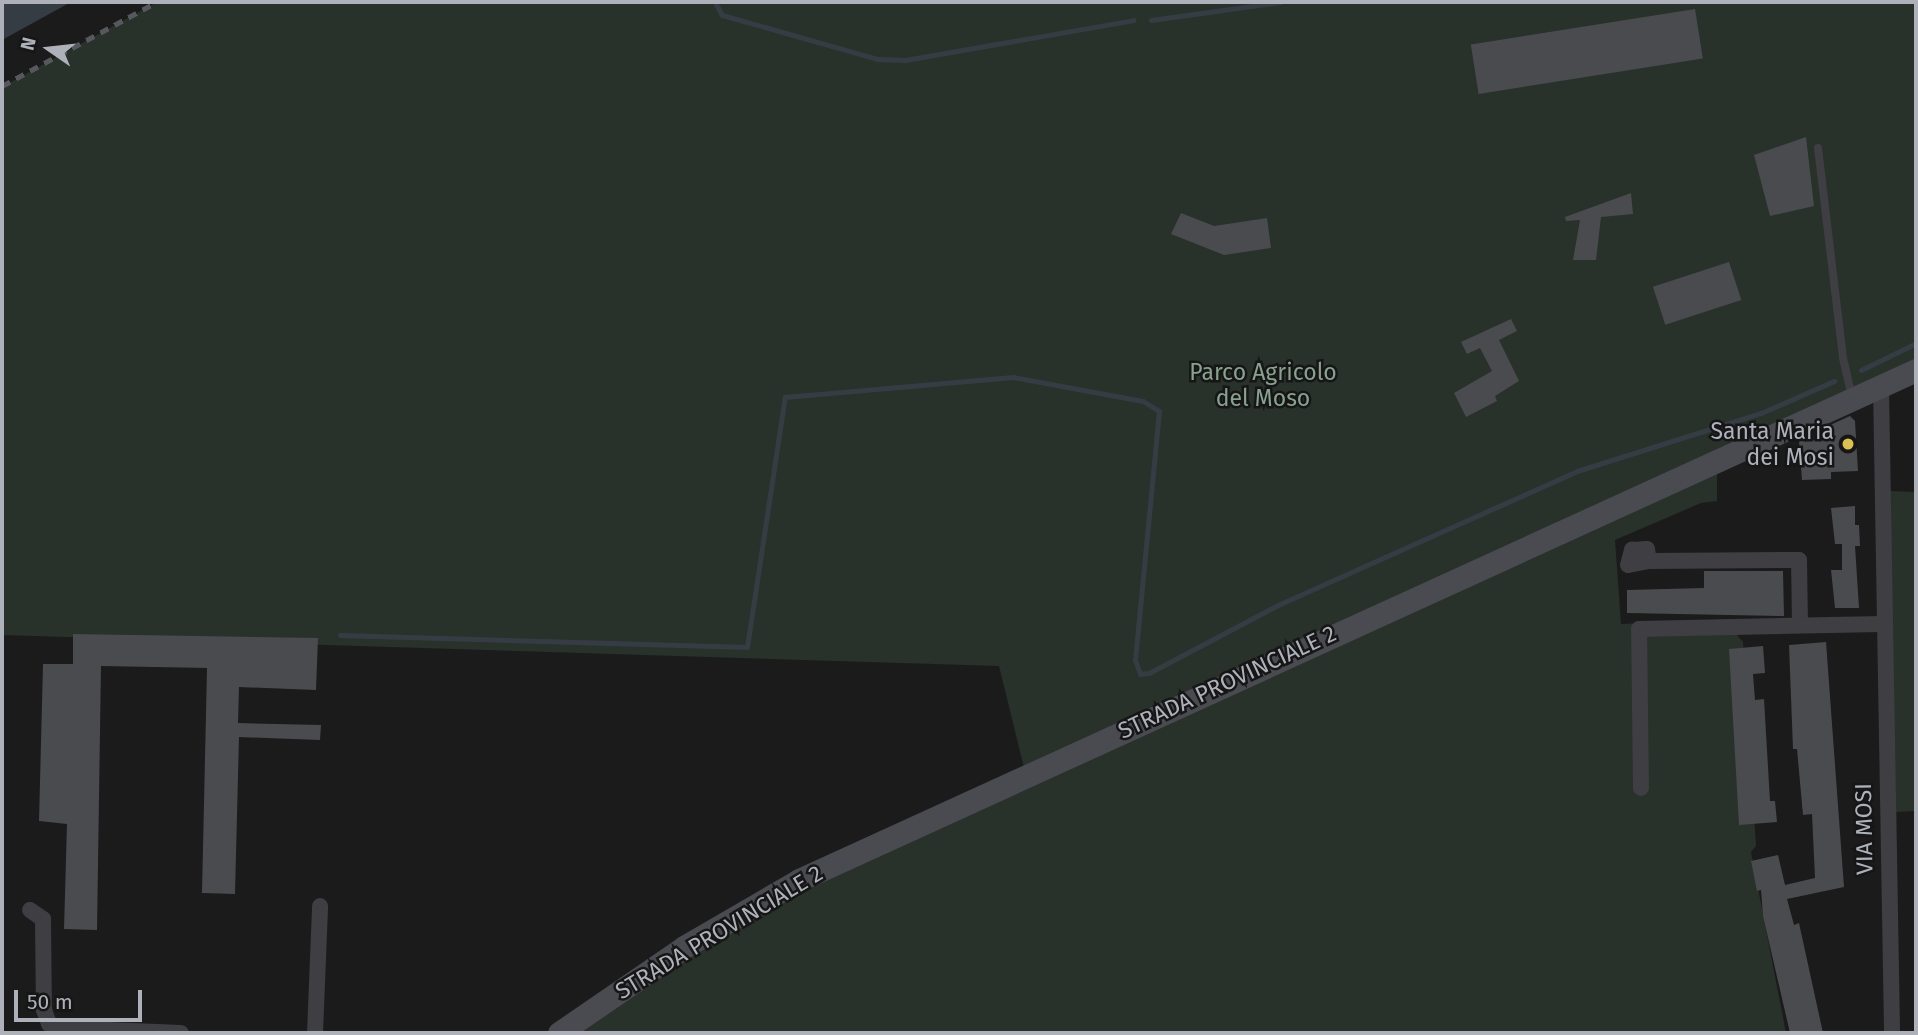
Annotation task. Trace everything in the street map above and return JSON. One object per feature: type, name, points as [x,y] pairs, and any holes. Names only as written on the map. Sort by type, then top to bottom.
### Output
[{"type":"main road","name":"STRADA PROVINCIALE 2","points":[[559,1033],[684,947],[799,880],[1916,370]]},
{"type":"street","name":"VIA MOSI","points":[[1881,387],[1882,624],[1892,1033]]},
{"type":"street","points":[[1649,561],[1799,561],[1800,625]]},
{"type":"street","points":[[1642,788],[1639,629],[1882,624]]},
{"type":"street","points":[[315,1033],[320,906]]},
{"type":"street","points":[[30,911],[43,919],[44,1010],[49,1024],[61,1028],[181,1033]]},
{"type":"lane","points":[[1818,148],[1843,359],[1853,399]]},
{"type":"green space","name":"Parco Agricolo del Moso","points":[[157,2],[1916,2],[1916,379],[1717,468],[1717,501],[1701,503],[1615,540],[1621,624],[1735,619],[1736,634],[1743,642],[1756,846],[1751,852],[1786,1033],[574,1033],[784,889],[1029,788],[999,666],[2,635],[2,87]]},
{"type":"green space","points":[[1888,491],[1916,492],[1916,811],[1896,812]]},
{"type":"shaded area","points":[[2,2],[71,2],[2,40]]},
{"type":"building","points":[[1695,9],[1703,58],[1479,94],[1471,45]]},
{"type":"building","points":[[1806,137],[1814,206],[1770,216],[1754,155]]},
{"type":"building","points":[[1631,193],[1633,214],[1601,217],[1596,260],[1573,260],[1580,220],[1566,221],[1565,217]]},
{"type":"building","points":[[1181,213],[1214,226],[1267,218],[1271,248],[1224,255],[1171,234]]},
{"type":"building","points":[[1729,262],[1741,300],[1665,325],[1653,287]]},
{"type":"building","points":[[1511,319],[1517,331],[1499,340],[1519,381],[1495,396],[1497,401],[1466,417],[1454,393],[1492,371],[1480,348],[1467,354],[1461,342]]},
{"type":"building","points":[[1850,416],[1855,421],[1858,471],[1831,472],[1831,479],[1802,480],[1799,441],[1829,440],[1828,426]]},
{"type":"building","points":[[1855,506],[1855,525],[1859,525],[1860,546],[1855,546],[1859,608],[1835,608],[1831,570],[1842,570],[1842,544],[1835,544],[1831,508]]},
{"type":"building","points":[[1704,571],[1783,571],[1784,616],[1627,613],[1627,590],[1704,588]]},
{"type":"building","points":[[73,634],[318,638],[316,690],[239,687],[238,723],[321,725],[320,740],[239,737],[235,894],[202,893],[207,668],[101,666],[97,930],[64,929],[67,824],[39,821],[43,664],[73,664]]},
{"type":"building","points":[[1826,642],[1844,887],[1787,899],[1794,925],[1799,923],[1823,1033],[1790,1033],[1763,916],[1761,890],[1757,891],[1751,861],[1778,855],[1785,885],[1815,878],[1812,814],[1803,815],[1797,749],[1793,749],[1789,645]]},
{"type":"building","points":[[1763,646],[1765,673],[1753,674],[1755,700],[1764,699],[1770,801],[1775,801],[1777,822],[1739,825],[1729,649]]},
{"type":"waterway","points":[[715,2],[722,15],[878,59],[905,60],[1134,20]]},
{"type":"waterway","points":[[1151,20],[1281,2]]},
{"type":"waterway","points":[[1861,370],[1916,343]]},
{"type":"waterway","points":[[340,635],[747,647],[785,397],[1013,377],[1143,401],[1159,411],[1135,660],[1140,674],[1149,673],[1280,604],[1577,471],[1761,413],[1834,381]]},
{"type":"railway","points":[[2,86],[157,2]]},
{"type":"place","name":"Santa Maria dei Mosi","points":[[1848,444]]}]
